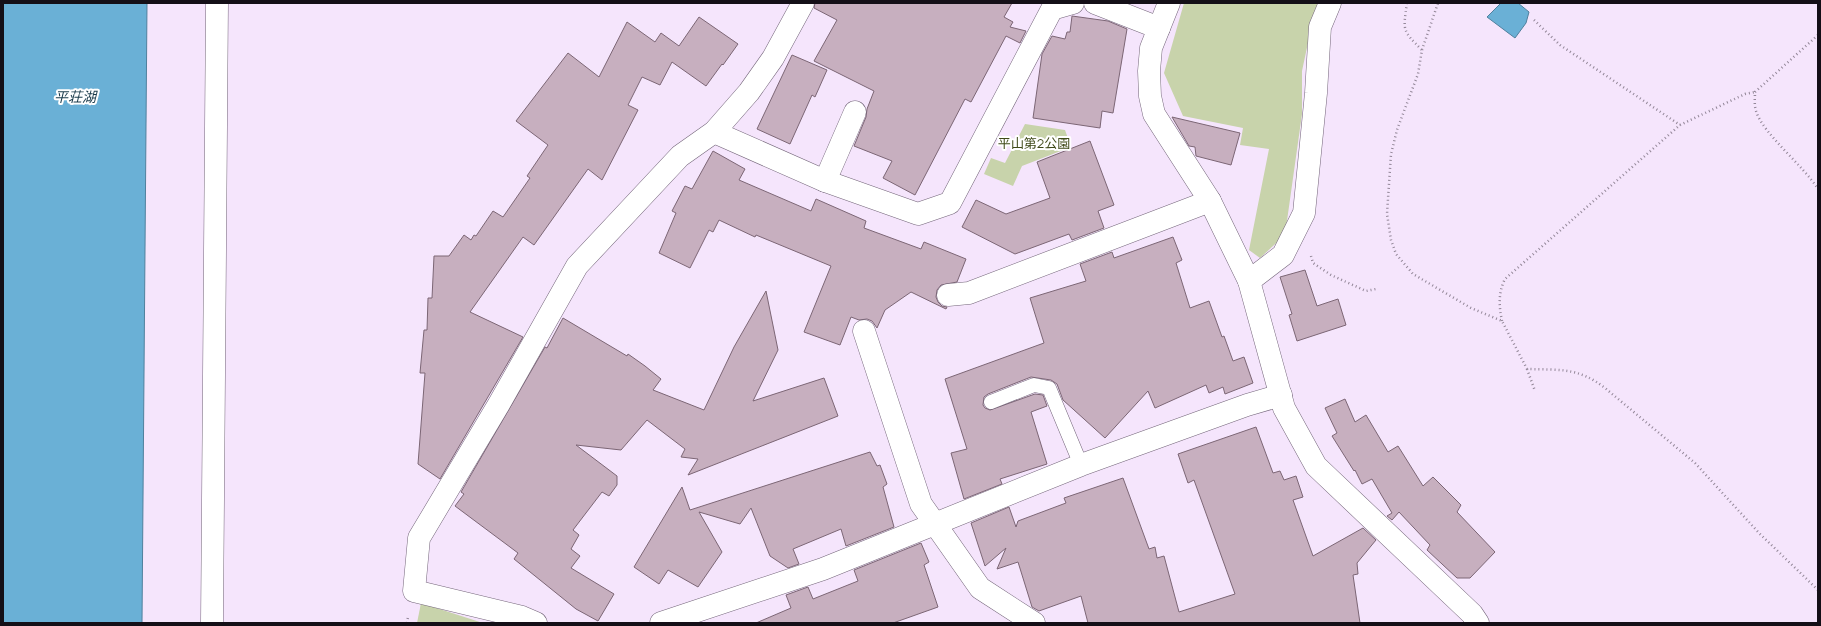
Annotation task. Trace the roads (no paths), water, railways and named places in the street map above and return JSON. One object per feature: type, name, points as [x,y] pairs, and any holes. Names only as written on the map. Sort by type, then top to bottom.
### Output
[{"type":"street","points":[[212,623],[217,3]]},
{"type":"street","points":[[536,623],[522,617],[414,591],[419,538],[499,404],[577,266],[680,156],[714,132],[749,92],[773,58],[803,3]]},
{"type":"street","points":[[714,132],[825,181],[918,214],[950,203],[1052,9],[1073,3]]},
{"type":"street","points":[[1095,3],[1159,28]]},
{"type":"street","points":[[1169,3],[1151,48],[1149,72],[1150,96],[1154,114],[1210,202],[1249,281],[1284,408],[1316,466],[1472,614],[1478,623]]},
{"type":"street","points":[[1249,281],[1283,255],[1304,213],[1316,93],[1320,27],[1330,3]]},
{"type":"street","points":[[825,181],[855,112]]},
{"type":"street","points":[[948,295],[969,292],[1210,202]]},
{"type":"street","points":[[864,332],[921,504],[980,588],[1034,623]]},
{"type":"street","points":[[661,623],[823,569],[1081,465],[1247,405],[1281,395]]},
{"type":"lane","points":[[991,402],[1034,385],[1049,388],[1081,465]]},
{"type":"water","name":"平荘湖","points":[[3,3],[147,3],[142,623],[3,623]]},
{"type":"water","points":[[1501,3],[1518,3],[1529,12],[1526,23],[1515,38],[1487,17]]},
{"type":"park label","name":"平山第2公園","points":[[1034,143]]}]
